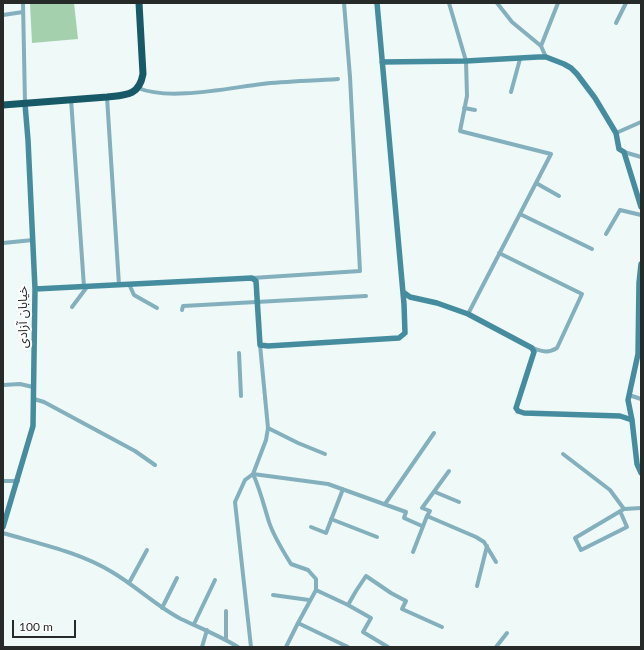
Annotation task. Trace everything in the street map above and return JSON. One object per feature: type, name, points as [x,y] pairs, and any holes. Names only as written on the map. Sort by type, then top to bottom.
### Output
[{"type":"highway","points":[[3,105],[107,97],[134,92],[142,82],[143,74],[139,3]]},
{"type":"street","points":[[23,3],[25,104]]},
{"type":"street","points":[[35,289],[360,272],[350,77],[344,3]]},
{"type":"street","points":[[260,345],[268,346],[399,338],[405,333],[403,291],[377,3]]},
{"type":"street","points":[[449,3],[466,61],[467,96],[460,131],[551,154],[468,314]]},
{"type":"street","points":[[497,3],[512,22],[541,46],[546,57]]},
{"type":"street","points":[[541,46],[558,3]]},
{"type":"street","points":[[616,23],[626,3]]},
{"type":"street","points":[[3,15],[23,12]]},
{"type":"street","points":[[382,62],[466,61],[546,57],[564,64],[577,74],[595,98],[616,134],[619,149],[641,157]]},
{"type":"street","points":[[511,92],[520,59]]},
{"type":"street","points":[[138,88],[148,92],[172,94],[262,84],[338,79]]},
{"type":"street","points":[[107,97],[119,285]]},
{"type":"street","points":[[71,99],[85,287],[72,307]]},
{"type":"street","name":"خیابان آزادی","points":[[3,527],[18,481],[32,426],[34,399],[35,289],[25,104]]},
{"type":"street","points":[[464,108],[475,110]]},
{"type":"street","points":[[616,134],[641,122]]},
{"type":"street","points":[[624,152],[641,207]]},
{"type":"street","points":[[536,183],[559,196]]},
{"type":"street","points":[[606,234],[620,210],[641,215]]},
{"type":"street","points":[[520,214],[592,249]]},
{"type":"street","points":[[3,243],[33,240]]},
{"type":"street","points":[[403,291],[410,297],[437,303],[468,314],[532,348],[550,352],[557,348],[582,294],[499,253]]},
{"type":"street","points":[[641,264],[638,354],[629,395],[637,464],[641,473]]},
{"type":"street","points":[[252,278],[256,281],[256,301],[268,428],[253,474],[245,480],[235,502],[252,647]]},
{"type":"street","points":[[129,284],[134,295],[157,308]]},
{"type":"street","points":[[182,310],[183,306],[366,296]]},
{"type":"street","points":[[404,304],[410,297]]},
{"type":"street","points":[[532,348],[534,352],[516,408],[518,411],[524,413],[620,416],[632,420]]},
{"type":"street","points":[[239,353],[241,396]]},
{"type":"street","points":[[3,384],[33,386]]},
{"type":"street","points":[[629,395],[641,399]]},
{"type":"street","points":[[34,399],[44,402],[135,451],[155,464]]},
{"type":"street","points":[[620,416],[625,414],[629,405]]},
{"type":"street","points":[[268,428],[325,454]]},
{"type":"street","points":[[385,504],[434,433]]},
{"type":"street","points":[[563,454],[610,490],[622,510],[627,527],[581,550],[575,538],[622,510],[641,508]]},
{"type":"street","points":[[413,552],[422,526],[430,511],[422,508],[449,471]]},
{"type":"street","points":[[253,474],[328,484],[406,512],[404,518],[422,526]]},
{"type":"street","points":[[253,474],[262,494],[269,523],[290,564],[308,570],[316,579],[316,590],[309,600],[286,647]]},
{"type":"street","points":[[3,481],[18,481]]},
{"type":"street","points":[[311,527],[326,533],[343,489]]},
{"type":"street","points":[[435,492],[459,502]]},
{"type":"street","points":[[427,516],[476,537],[484,542],[496,562]]},
{"type":"street","points":[[331,519],[377,537]]},
{"type":"street","points":[[3,533],[69,552],[112,572],[162,608],[181,619],[226,639],[236,646]]},
{"type":"street","points":[[477,586],[486,546]]},
{"type":"street","points":[[129,583],[147,550]]},
{"type":"street","points":[[348,605],[366,576],[391,594],[406,600],[402,609],[442,627]]},
{"type":"street","points":[[162,608],[177,578]]},
{"type":"street","points":[[194,624],[215,580]]},
{"type":"street","points":[[316,590],[371,618],[363,632],[388,647]]},
{"type":"street","points":[[274,595],[309,600]]},
{"type":"street","points":[[226,611],[226,639]]},
{"type":"street","points":[[298,623],[348,647]]},
{"type":"street","points":[[202,647],[207,630]]},
{"type":"street","points":[[496,647],[507,633]]},
{"type":"street","points":[[336,647],[338,641]]},
{"type":"green space","points":[[30,3],[74,3],[78,39],[32,43]]}]
